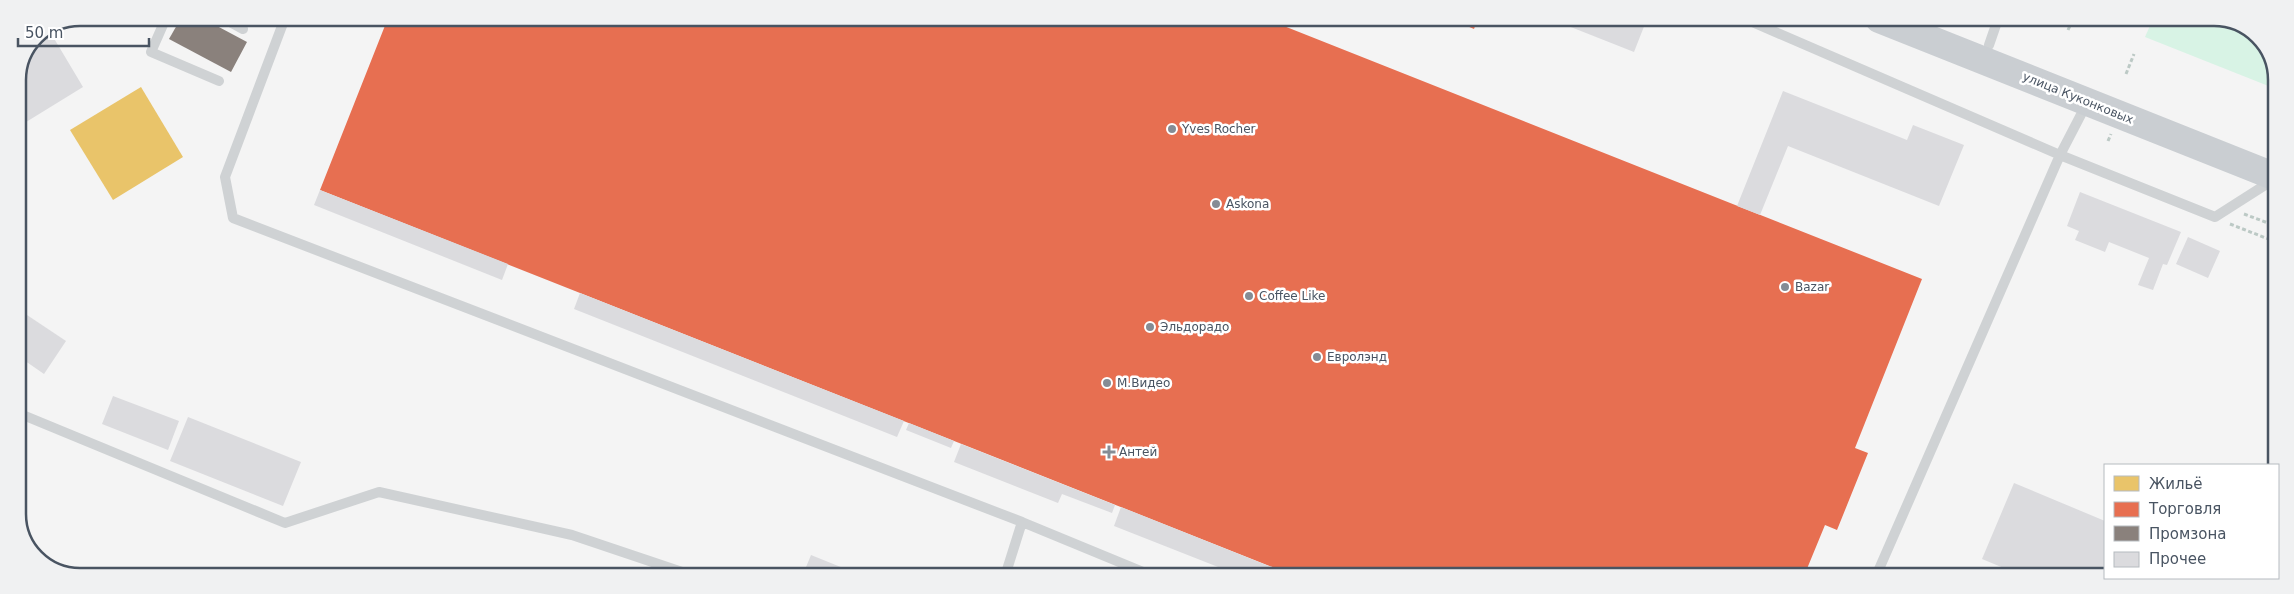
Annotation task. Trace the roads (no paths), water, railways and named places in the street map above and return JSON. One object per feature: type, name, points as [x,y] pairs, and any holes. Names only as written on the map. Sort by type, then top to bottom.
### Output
[{"type":"main road","name":"улица Куконковых","points":[[1897,26],[2268,174]]},
{"type":"main road","name":"улица Куконковых","points":[[1941,26],[2268,155]]},
{"type":"lane","points":[[162,26],[151,52],[219,81]]},
{"type":"lane","points":[[238,26],[243,29]]},
{"type":"lane","points":[[282,26],[225,177],[233,218],[1022,522],[1134,568]]},
{"type":"lane","points":[[1761,26],[2060,155],[2214,217],[2268,182]]},
{"type":"lane","points":[[1989,45],[1996,26]]},
{"type":"lane","points":[[1879,568],[2060,155],[2087,101]]},
{"type":"lane","points":[[26,416],[284,522],[379,492],[572,535],[670,568]]},
{"type":"lane","points":[[1008,568],[1022,522]]},
{"type":"place","name":"Yves Rocher","points":[[1172,129]]},
{"type":"place","name":"Askona","points":[[1216,204]]},
{"type":"place","name":"Bazar","points":[[1785,287]]},
{"type":"place","name":"Coffee Like","points":[[1249,296]]},
{"type":"place","name":"Эльдорадо","points":[[1150,327]]},
{"type":"place","name":"Евролэнд","points":[[1317,357]]},
{"type":"place","name":"М.Видео","points":[[1107,383]]},
{"type":"place","name":"Антей","points":[[1109,452]]}]
